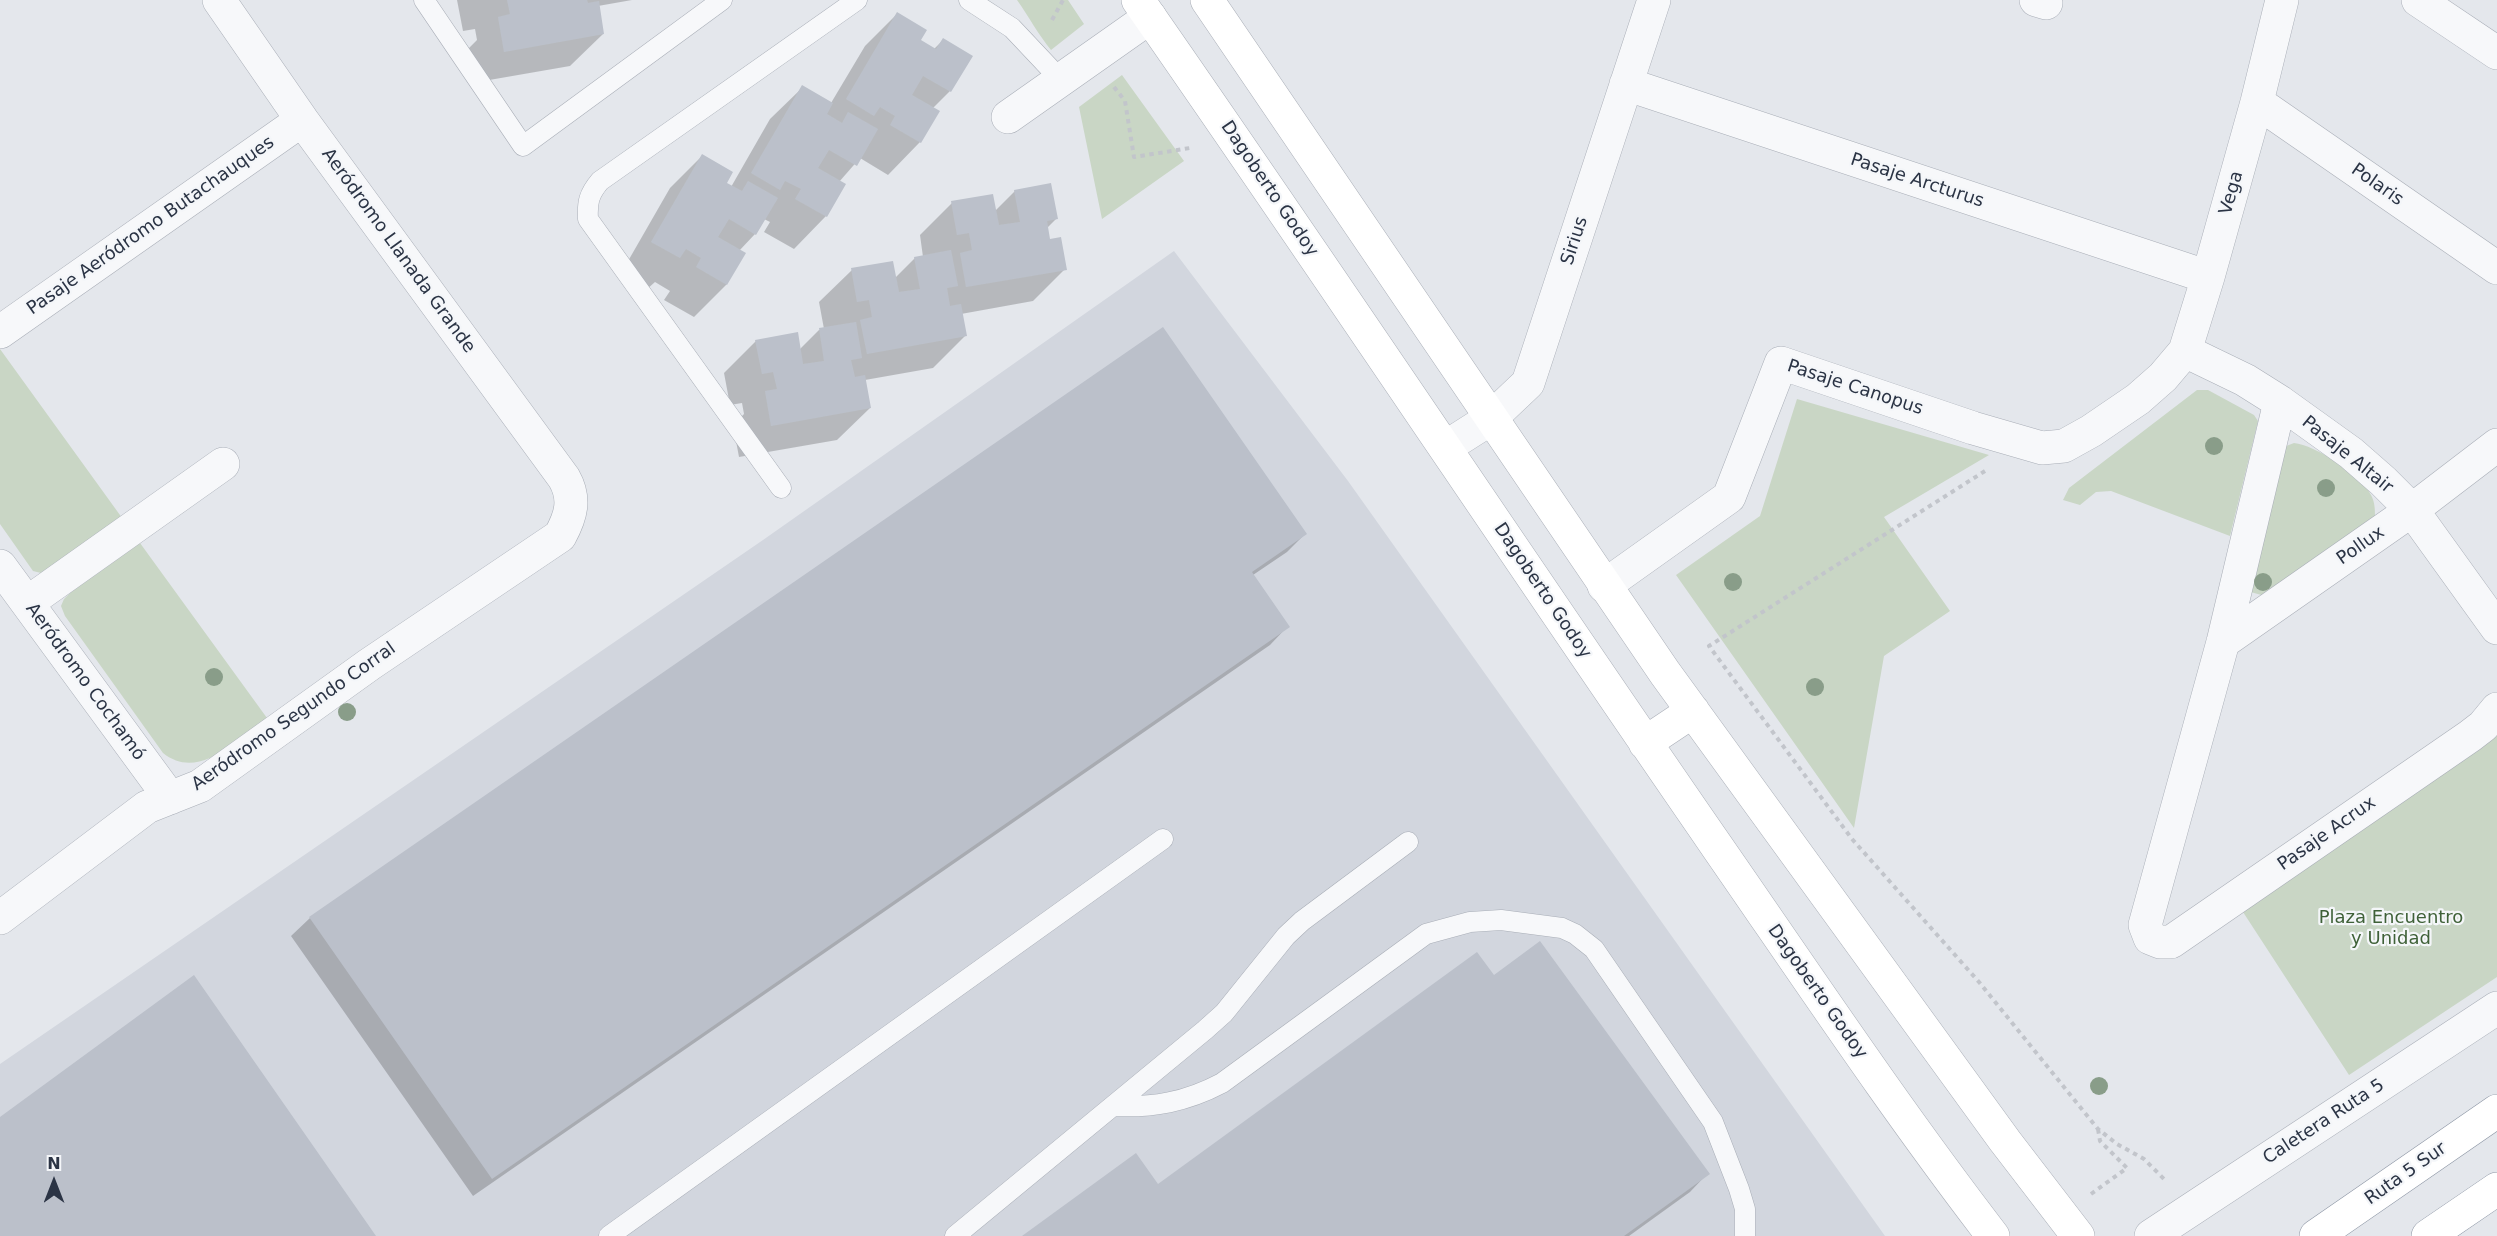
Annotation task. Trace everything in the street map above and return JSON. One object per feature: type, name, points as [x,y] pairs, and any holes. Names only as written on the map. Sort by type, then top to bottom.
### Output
[{"type":"main road","points":[[1207,0],[1604,585],[2004,1141],[2078,1236]]},
{"type":"main road","name":"Dagoberto Godoy","points":[[1144,8],[1446,447],[1645,743],[1949,1180],[1992,1236]]},
{"type":"main road","points":[[1645,743],[1693,711]]},
{"type":"main road","name":"Ruta 5 Sur","points":[[2316,1236],[2497,1111]]},
{"type":"main road","points":[[2428,1236],[2497,1189]]},
{"type":"street","name":"Aeródromo Llanada Grande","points":[[219,0],[302,120],[564,478],[570,488],[572,502]]},
{"type":"street","name":"Sirius","points":[[1446,447],[1490,419],[1528,383],[1654,0]]},
{"type":"street","name":"Vega","points":[[2163,377],[2185,351],[2257,102],[2282,0]]},
{"type":"street","points":[[2418,0],[2497,53]]},
{"type":"street","points":[[1008,117],[1093,57],[1144,8]]},
{"type":"street","name":"Pasaje Arcturus","points":[[1626,84],[2208,277]]},
{"type":"street","name":"Polaris","points":[[2257,102],[2497,268]]},
{"type":"street","name":"Pasaje Aeródromo Butachauques","points":[[0,332],[302,120]]},
{"type":"street","name":"Pasaje Altair","points":[[2185,351],[2245,380],[2351,453],[2412,510],[2497,628]]},
{"type":"street","name":"Pasaje Canopus","points":[[1604,585],[1729,497],[1781,363],[1973,428],[2042,448],[2064,446],[2121,411],[2163,377]]},
{"type":"street","points":[[2223,642],[2280,402]]},
{"type":"street","name":"Pollux","points":[[2223,642],[2412,510],[2497,445]]},
{"type":"street","points":[[27,603],[223,464]]},
{"type":"street","name":"Aeródromo Segundo Corral","points":[[0,918],[147,807],[200,786],[370,664],[560,536],[568,521],[572,502]]},
{"type":"street","name":"Aeródromo Cochamó","points":[[0,566],[170,798]]},
{"type":"street","name":"Pasaje Acrux","points":[[2223,642],[2145,925],[2150,938],[2160,942],[2171,942],[2470,736],[2483,726],[2497,709]]},
{"type":"street","name":"Caletera Ruta 5","points":[[2151,1236],[2497,1008]]},
{"type":"lane","points":[[424,0],[523,146],[723,0]]},
{"type":"lane","points":[[781,488],[588,219],[587,204],[590,193],[600,181],[857,0]]},
{"type":"lane","points":[[969,0],[1012,28],[1061,80]]},
{"type":"lane","points":[[609,1236],[1163,839]]},
{"type":"lane","points":[[955,1236],[1224,1012],[1270,952],[1294,928],[1408,842]]},
{"type":"lane","points":[[1113,1106],[1144,1107],[1176,1102],[1200,1095],[1222,1083],[1426,934],[1470,922],[1501,920],[1547,925],[1575,934],[1594,949],[1713,1122],[1745,1209],[1745,1236]]},
{"type":"path","points":[[1052,20],[1062,0]]},
{"type":"path","points":[[1093,57],[1125,101],[1134,157],[1190,148]]},
{"type":"path","points":[[2028,443],[1708,645],[1852,839],[1979,982],[2098,1129],[2117,1144],[2144,1159],[2170,1185]]},
{"type":"path","points":[[2084,1200],[2127,1168],[2100,1141],[2098,1129]]},
{"type":"shaded area","points":[[1174,251],[1348,481],[1885,1236],[0,1236],[0,1064],[763,540]]},
{"type":"green space","points":[[1017,0],[1068,0],[1084,24],[1051,50]]},
{"type":"green space","points":[[1122,75],[1184,161],[1102,219],[1079,107]]},
{"type":"green space","points":[[0,349],[125,522],[41,573],[33,571],[0,524]]},
{"type":"green space","points":[[2197,390],[2208,390],[2254,415],[2258,421],[2230,536],[2111,491],[2096,492],[2080,505],[2063,500],[2069,488]]},
{"type":"green space","points":[[1797,399],[1989,455],[1884,517],[1950,611],[1884,656],[1854,828],[1676,575],[1760,516]]},
{"type":"green space","points":[[2294,443],[2325,455],[2358,479],[2372,498],[2375,518],[2265,596],[2247,591],[2281,448]]},
{"type":"green space","points":[[140,543],[267,718],[231,746],[204,760],[190,763],[177,761],[163,753],[65,616],[61,606],[71,592]]},
{"type":"green space","name":"Plaza Encuentro y Unidad","points":[[2497,733],[2497,977],[2349,1075],[2243,912]]},
{"type":"building","points":[[507,0],[587,0],[588,3],[599,1],[604,34],[504,52],[498,17],[510,14]]},
{"type":"building","points":[[897,12],[927,30],[921,40],[936,49],[943,38],[973,56],[951,92],[923,76],[912,95],[940,111],[921,143],[890,125],[895,116],[880,107],[874,116],[846,99]]},
{"type":"building","points":[[802,85],[833,103],[827,114],[842,123],[848,112],[878,129],[857,166],[829,150],[818,168],[846,184],[827,217],[795,199],[801,189],[785,181],[780,190],[751,173]]},
{"type":"building","points":[[702,154],[733,172],[727,183],[742,191],[748,181],[778,198],[756,235],[729,219],[718,237],[746,253],[727,285],[696,267],[701,258],[686,249],[680,258],[651,242]]},
{"type":"building","points":[[1051,183],[1058,219],[1047,221],[1050,239],[1061,237],[1067,270],[966,287],[960,253],[972,250],[969,233],[957,235],[951,201],[993,194],[999,225],[1020,222],[1014,190]]},
{"type":"building","points":[[951,250],[958,286],[947,288],[950,306],[961,304],[967,336],[867,354],[860,320],[872,317],[869,300],[857,302],[851,268],[893,261],[899,292],[920,289],[914,257]]},
{"type":"building","points":[[856,322],[862,358],[851,360],[855,377],[865,375],[871,408],[771,426],[765,391],[777,389],[773,372],[762,374],[755,340],[798,332],[803,364],[824,361],[819,328]]},
{"type":"building","points":[[1163,327],[1307,534],[1252,572],[1290,627],[492,1179],[309,917]]},
{"type":"building","points":[[1540,941],[1710,1174],[1624,1236],[1022,1236],[1136,1153],[1158,1184],[1477,952],[1494,975]]},
{"type":"building","points":[[194,975],[376,1236],[0,1236],[0,1117]]}]
